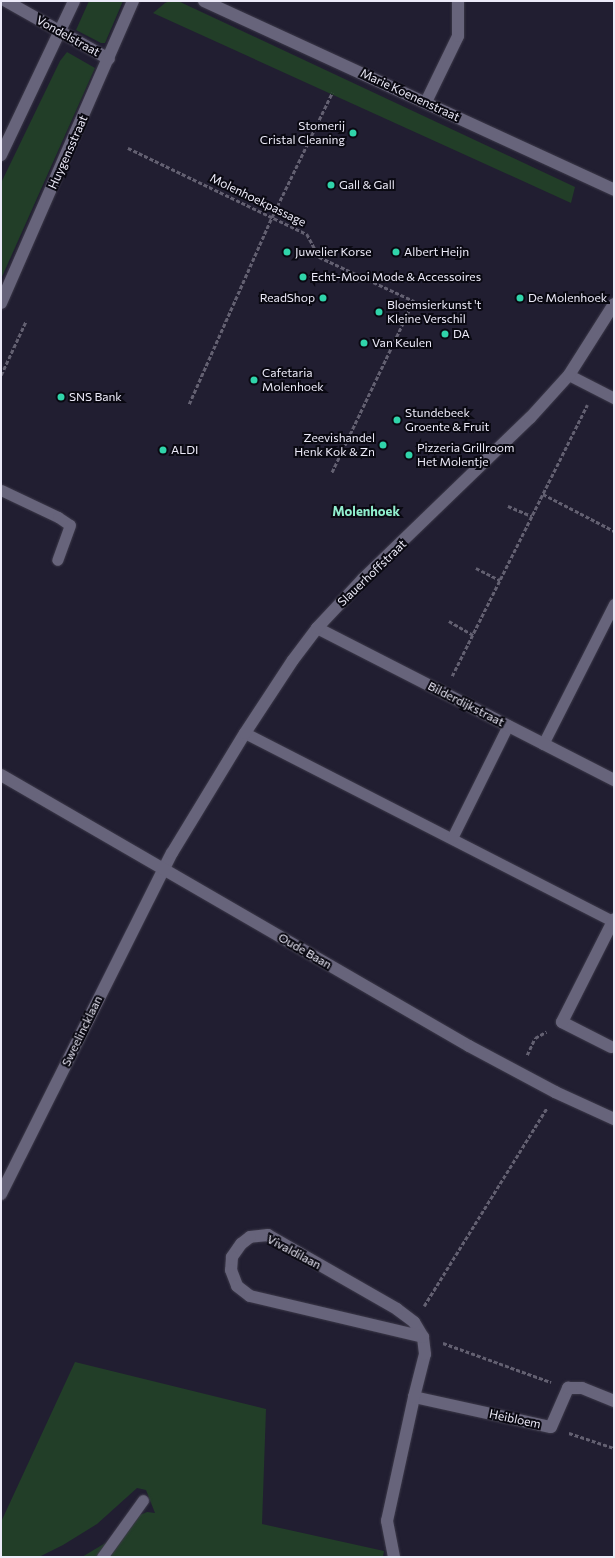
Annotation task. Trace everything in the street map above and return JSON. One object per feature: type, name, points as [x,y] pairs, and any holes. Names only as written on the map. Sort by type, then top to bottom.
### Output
[{"type":"street","name":"Vondelstraat","points":[[6,1],[109,59]]},
{"type":"street","points":[[1,155],[74,1]]},
{"type":"street","name":"Huygensstraat","points":[[1,303],[109,59],[133,1]]},
{"type":"street","name":"Marie Koenenstraat","points":[[204,1],[426,102],[614,190]]},
{"type":"street","points":[[426,102],[458,36],[458,1]]},
{"type":"street","name":"Slauerhoffstraat","points":[[164,869],[245,733],[293,660],[317,628],[363,579],[530,418],[569,375],[614,304]]},
{"type":"street","name":"Bilderdijkstraat","points":[[317,628],[614,780]]},
{"type":"street","name":"Oude Baan","points":[[1,775],[469,1046],[555,1092],[614,1119]]},
{"type":"street","name":"Sweelincklaan","points":[[1,1194],[164,869]]},
{"type":"street","points":[[611,1047],[562,1022],[614,920]]},
{"type":"street","name":"Vivaldilaan","points":[[394,1557],[387,1521],[414,1396],[425,1354],[423,1337],[414,1322],[397,1309],[268,1235],[250,1237],[241,1244],[232,1257],[231,1270],[237,1286],[250,1296],[423,1337]]},
{"type":"street","points":[[568,1388],[582,1388],[614,1401]]},
{"type":"street","name":"Heibloem","points":[[414,1396],[551,1427],[568,1388]]},
{"type":"lane","points":[[569,375],[614,398]]},
{"type":"lane","points":[[1,490],[58,517],[70,525],[57,560]]},
{"type":"lane","points":[[543,744],[614,604]]},
{"type":"lane","points":[[452,838],[508,725]]},
{"type":"lane","points":[[245,733],[614,920]]},
{"type":"lane","points":[[102,1557],[143,1500]]},
{"type":"path","points":[[189,404],[272,217],[332,93]]},
{"type":"path","name":"Molenhoekpassage","points":[[128,148],[307,234],[319,257],[414,301],[332,473]]},
{"type":"path","points":[[1,375],[26,321]]},
{"type":"path","points":[[444,693],[596,388]]},
{"type":"path","points":[[543,494],[614,531]]},
{"type":"path","points":[[508,506],[532,516]]},
{"type":"path","points":[[476,568],[500,580]]},
{"type":"path","points":[[449,621],[473,635]]},
{"type":"path","points":[[525,1059],[535,1038],[562,1022]]},
{"type":"path","points":[[414,1322],[547,1108],[555,1092]]},
{"type":"path","points":[[423,1337],[451,1345],[568,1388]]},
{"type":"path","points":[[551,1427],[614,1448]]},
{"type":"green space","points":[[89,1],[123,1],[105,43],[101,43],[76,30]]},
{"type":"green space","points":[[170,1],[178,1],[575,187],[571,203],[153,13],[165,3]]},
{"type":"green space","points":[[67,52],[95,68],[1,279],[1,183],[60,61]]},
{"type":"green space","points":[[75,1362],[266,1409],[262,1524],[384,1551],[383,1557],[82,1557],[107,1542],[128,1520],[147,1512],[155,1513],[146,1490],[137,1488],[97,1524],[63,1545],[39,1557],[1,1557],[1,1522]]},
{"type":"place","name":"Stomerij Cristal Cleaning","points":[[353,133]]},
{"type":"place","name":"Gall & Gall","points":[[331,185]]},
{"type":"place","name":"Juwelier Korse","points":[[287,252]]},
{"type":"place","name":"Albert Heijn","points":[[396,252]]},
{"type":"place","name":"Echt-Mooi Mode & Accessoires","points":[[303,277]]},
{"type":"place","name":"ReadShop","points":[[323,298]]},
{"type":"place","name":"De Molenhoek","points":[[520,298]]},
{"type":"place","name":"Bloemsierkunst 't Kleine Verschil","points":[[379,312]]},
{"type":"place","name":"DA","points":[[445,334]]},
{"type":"place","name":"Van Keulen","points":[[364,343]]},
{"type":"place","name":"Cafetaria Molenhoek","points":[[254,380]]},
{"type":"place","name":"SNS Bank","points":[[61,397]]},
{"type":"place","name":"Stundebeek Groente & Fruit","points":[[397,420]]},
{"type":"place","name":"Zeevishandel Henk Kok & Zn","points":[[383,445]]},
{"type":"place","name":"ALDI","points":[[163,450]]},
{"type":"place","name":"Pizzeria Grillroom Het Molentje","points":[[409,455]]},
{"type":"district","name":"Molenhoek","points":[[366,511]]}]
